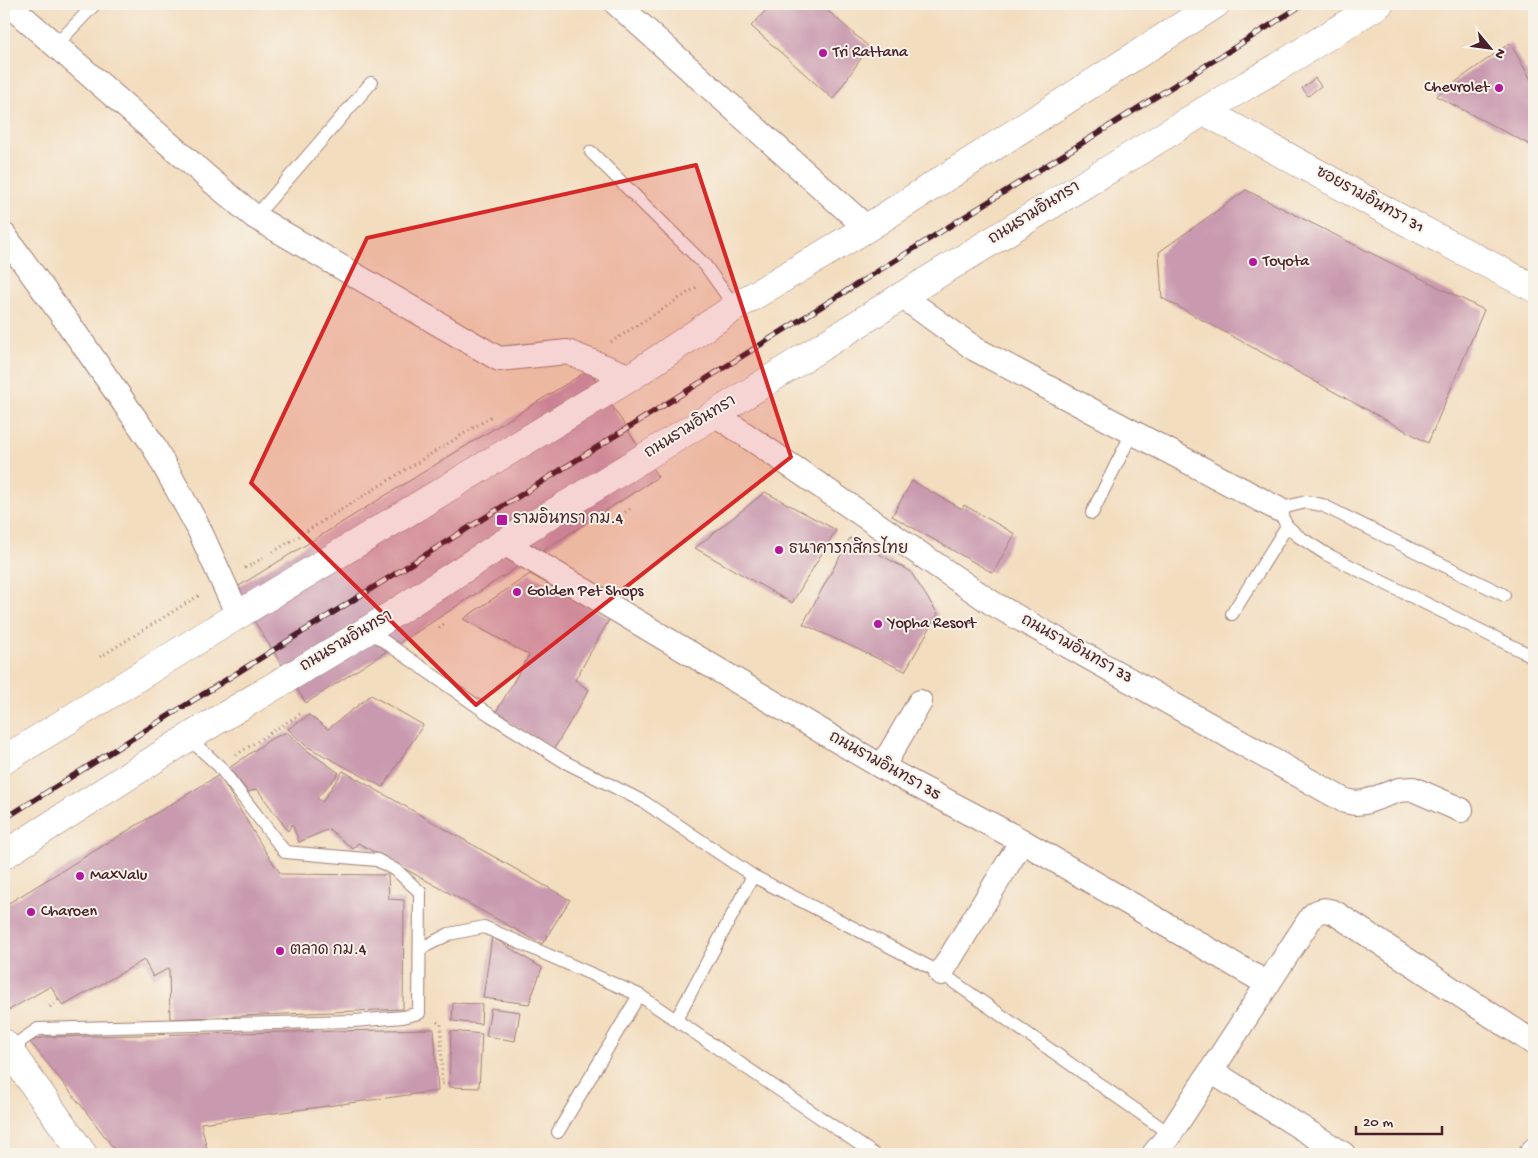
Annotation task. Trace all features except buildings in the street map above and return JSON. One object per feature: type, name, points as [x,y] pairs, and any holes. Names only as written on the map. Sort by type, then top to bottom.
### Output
[{"type":"main road","points":[[4,760],[238,615],[631,377],[735,308],[867,228],[1216,4]]},
{"type":"main road","name":"ถนนรามอินทรา","points":[[4,855],[191,736],[368,630],[504,543],[715,414],[902,296],[1379,4]]},
{"type":"main road","name":"ซอยรามอินทรา 31","points":[[1204,111],[1405,221],[1534,288]]},
{"type":"main road","points":[[4,1043],[83,1154]]},
{"type":"street","points":[[8,4],[214,183],[256,217],[499,358],[567,352],[631,377]]},
{"type":"street","points":[[617,4],[867,228]]},
{"type":"street","points":[[4,235],[152,443],[198,527],[238,615]]},
{"type":"street","points":[[902,296],[975,349],[1133,431],[1282,517]]},
{"type":"street","name":"ถนนรามอินทรา 33","points":[[715,414],[992,603],[1345,801],[1365,802],[1398,790],[1413,789],[1461,810]]},
{"type":"street","name":"ถนนรามอินทรา 35","points":[[504,543],[882,767],[1022,842],[1268,984]]},
{"type":"street","points":[[882,767],[920,702]]},
{"type":"street","points":[[941,973],[1022,842]]},
{"type":"street","points":[[1154,1154],[1170,1134],[1312,916],[1320,910],[1328,910],[1335,913],[1534,1043]]},
{"type":"street","points":[[1211,1072],[1343,1154]]},
{"type":"street","points":[[1531,1154],[1534,1150]]},
{"type":"lane","points":[[55,46],[95,4]]},
{"type":"lane","points":[[256,217],[371,83]]},
{"type":"lane","points":[[591,152],[662,221],[714,276],[735,308]]},
{"type":"lane","points":[[1092,513],[1133,431]]},
{"type":"lane","points":[[1232,614],[1282,517],[1306,502],[1322,506],[1504,596]]},
{"type":"lane","points":[[1282,517],[1298,536],[1326,554],[1534,657]]},
{"type":"lane","points":[[368,630],[490,715],[565,762],[644,802],[753,876],[941,973],[1170,1134]]},
{"type":"lane","points":[[20,1065],[18,1042],[38,1029],[354,1021],[419,1013],[420,892],[397,871],[377,860],[285,852],[219,766],[197,746],[191,736]]},
{"type":"lane","points":[[676,1020],[753,876]]},
{"type":"lane","points":[[420,949],[449,934],[484,927],[639,994],[874,1154]]},
{"type":"lane","points":[[558,1132],[639,994]]},
{"type":"path","points":[[608,344],[714,276]]},
{"type":"path","points":[[273,552],[494,415]]},
{"type":"path","points":[[621,515],[633,507]]},
{"type":"path","points":[[100,657],[207,591]]},
{"type":"path","points":[[439,628],[444,624]]},
{"type":"path","points":[[219,766],[302,712]]},
{"type":"path","points":[[419,1013],[441,1024],[442,1084],[450,1083]]},
{"type":"highlighted area","points":[[696,165],[791,457],[476,705],[251,483],[367,238]]},
{"type":"railway","points":[[4,819],[1304,4]]},
{"type":"place","name":"Tri Rattana","points":[[823,53]]},
{"type":"place","name":"Chevrolet","points":[[1499,88]]},
{"type":"place","name":"Toyota","points":[[1253,262]]},
{"type":"place","name":"รามอินทรา กม.4","points":[[502,520]]},
{"type":"place","name":"ธนาคารกสิกรไทย","points":[[779,550]]},
{"type":"place","name":"Golden Pet Shops","points":[[517,592]]},
{"type":"place","name":"Yopha Resort","points":[[878,624]]},
{"type":"place","name":"MaxValu","points":[[80,876]]},
{"type":"place","name":"Charoen","points":[[31,912]]},
{"type":"place","name":"ตลาด กม.4","points":[[280,951]]}]
